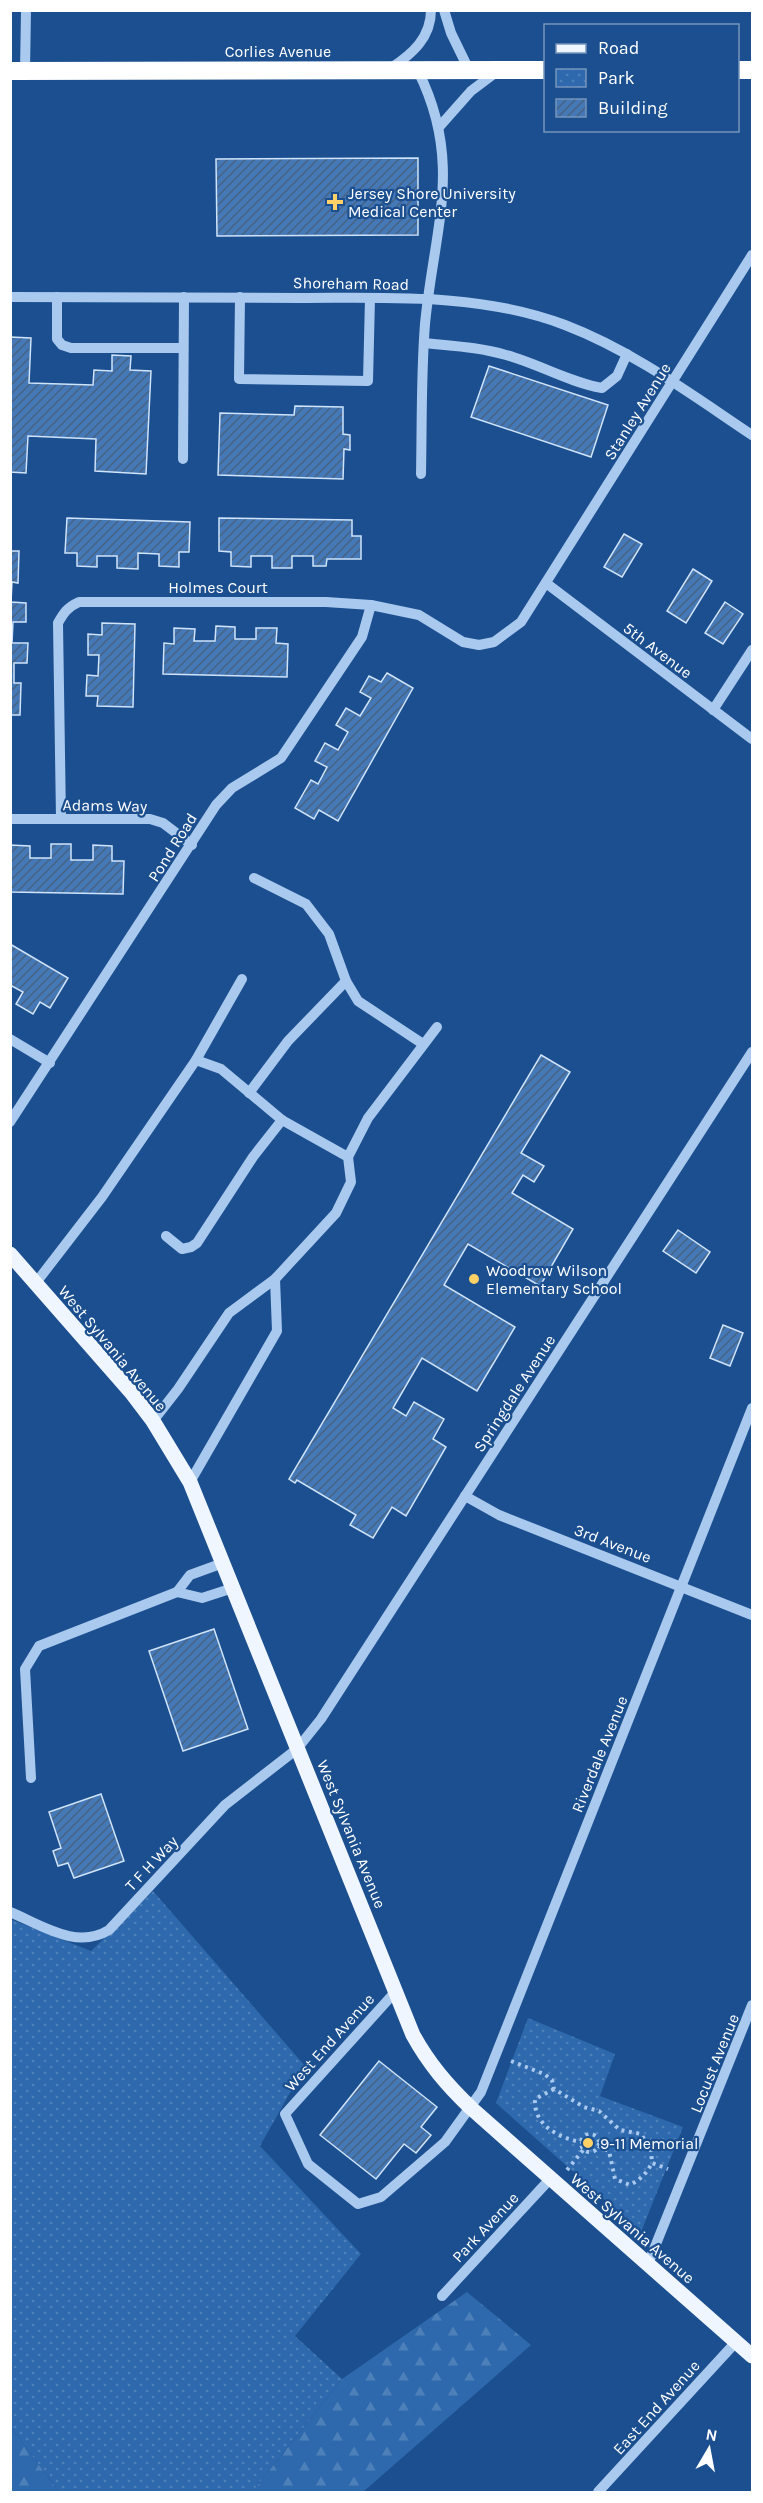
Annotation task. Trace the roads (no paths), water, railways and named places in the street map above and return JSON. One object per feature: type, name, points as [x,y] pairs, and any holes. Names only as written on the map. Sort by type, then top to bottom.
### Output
[{"type":"highway","name":"Corlies Avenue","points":[[18,71],[544,70]]},
{"type":"main road","name":"West Sylvania Avenue","points":[[10,1254],[153,1421],[190,1482],[297,1749],[426,2059],[443,2081],[471,2108],[753,2356]]},
{"type":"street","points":[[18,71],[26,10]]},
{"type":"street","points":[[387,71],[405,59],[424,39],[431,22],[431,10]]},
{"type":"street","points":[[444,10],[451,33],[469,70]]},
{"type":"street","points":[[440,126],[471,91],[500,70]]},
{"type":"street","points":[[418,71],[432,99],[440,126],[445,164],[424,343],[421,474]]},
{"type":"street","name":"Stanley Avenue","points":[[546,583],[753,255]]},
{"type":"street","name":"Shoreham Road","points":[[10,297],[428,299],[455,300],[517,311],[564,325],[627,354],[753,435]]},
{"type":"street","points":[[57,297],[57,339],[62,345],[71,348],[182,348]]},
{"type":"street","points":[[183,459],[184,297]]},
{"type":"street","points":[[240,297],[239,379],[368,381],[370,298]]},
{"type":"street","points":[[424,343],[478,348],[507,355],[558,376],[602,388],[616,376],[627,354]]},
{"type":"street","name":"Holmes Court","points":[[61,819],[58,623],[71,605],[79,602],[326,602],[371,605],[419,615],[463,642],[478,645],[494,642],[509,634],[521,622],[546,583]]},
{"type":"street","name":"5th Avenue","points":[[546,583],[753,739]]},
{"type":"street","name":"Pond Road","points":[[10,1122],[222,797],[232,788],[281,758],[362,637],[371,605]]},
{"type":"street","points":[[713,710],[753,650]]},
{"type":"street","name":"Adams Way","points":[[10,819],[150,819],[163,823],[192,845]]},
{"type":"street","points":[[254,878],[306,904],[328,934],[346,981],[358,1001],[423,1044]]},
{"type":"street","points":[[36,1284],[102,1197],[196,1060],[242,979]]},
{"type":"street","points":[[249,1093],[288,1041],[346,981]]},
{"type":"street","points":[[153,1421],[178,1389],[229,1313],[275,1279],[336,1213],[351,1182],[348,1157],[368,1118],[436,1027]]},
{"type":"street","points":[[10,1039],[50,1063]]},
{"type":"street","name":"Springdale Avenue","points":[[297,1749],[321,1719],[753,1052]]},
{"type":"street","points":[[196,1060],[221,1069],[282,1120],[348,1157]]},
{"type":"street","points":[[166,1236],[182,1249],[192,1247],[197,1243],[253,1158],[282,1120]]},
{"type":"street","points":[[190,1482],[277,1331],[275,1279]]},
{"type":"street","name":"Riverdale Avenue","points":[[285,2114],[308,2164],[358,2204],[381,2197],[445,2142],[471,2108],[489,2075],[753,1408]]},
{"type":"street","name":"3rd Avenue","points":[[465,1496],[499,1515],[753,1615]]},
{"type":"street","points":[[31,1778],[25,1669],[39,1646],[177,1592],[190,1575],[223,1563]]},
{"type":"street","points":[[177,1592],[202,1598],[233,1588]]},
{"type":"street","name":"T F H Way","points":[[10,1912],[69,1937],[85,1940],[98,1937],[109,1930],[225,1805],[297,1749]]},
{"type":"street","name":"West End Avenue","points":[[285,2114],[396,1991]]},
{"type":"street","name":"Locust Avenue","points":[[648,2264],[753,2006]]},
{"type":"street","name":"Park Avenue","points":[[442,2295],[550,2179]]},
{"type":"street","name":"East End Avenue","points":[[598,2493],[736,2342]]},
{"type":"place","name":"Jersey Shore University Medical Center","points":[[335,202]]},
{"type":"place","name":"Woodrow Wilson Elementary School","points":[[474,1279]]},
{"type":"place","name":"9-11 Memorial","points":[[588,2143]]}]
